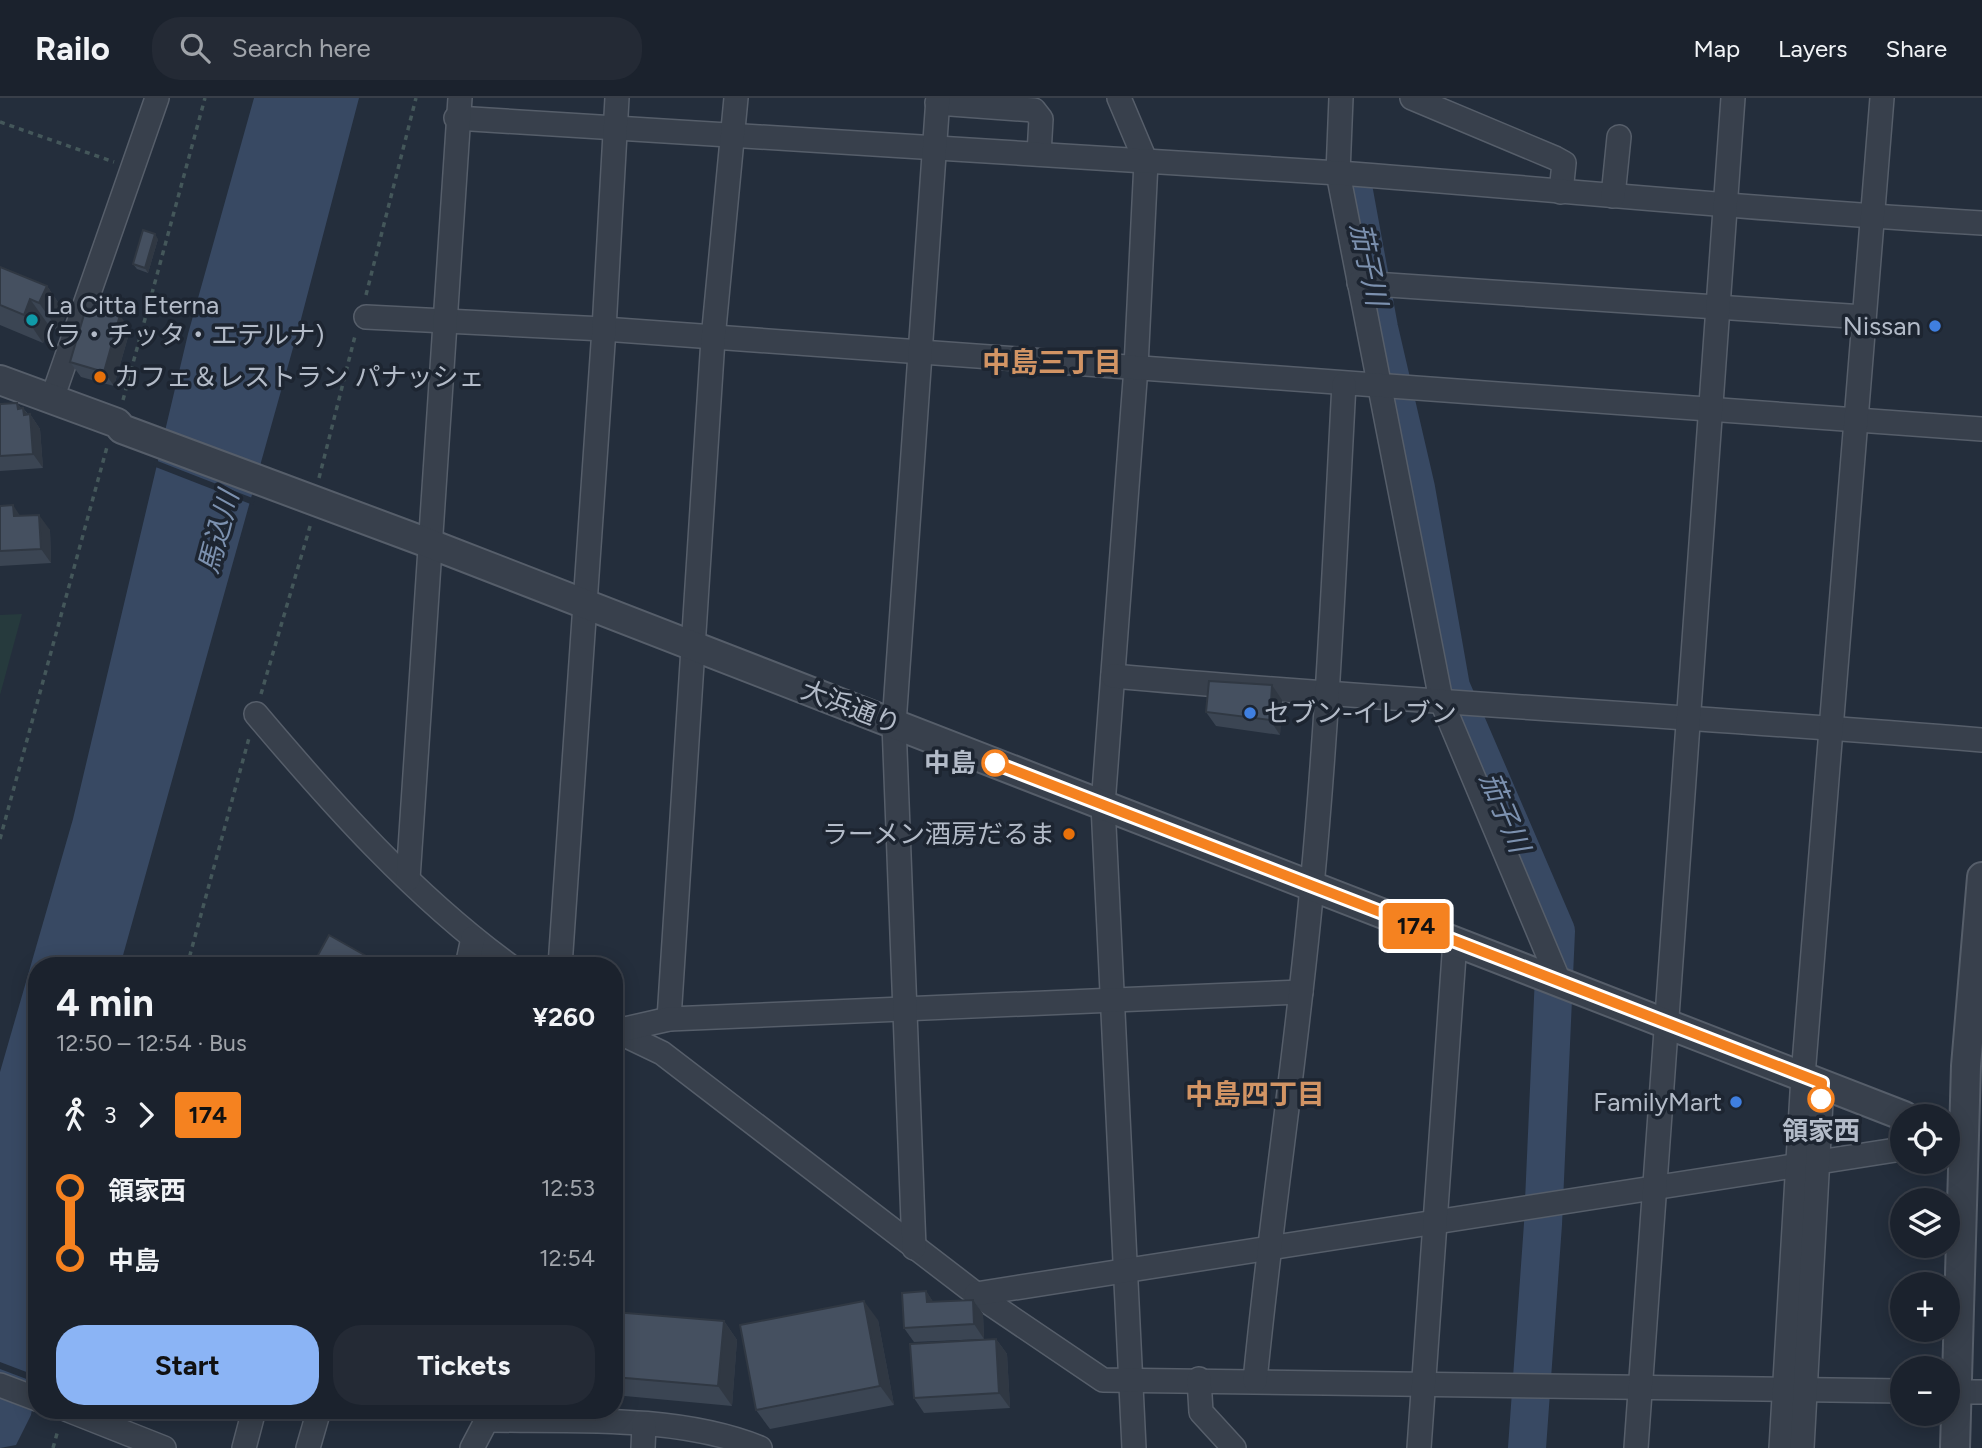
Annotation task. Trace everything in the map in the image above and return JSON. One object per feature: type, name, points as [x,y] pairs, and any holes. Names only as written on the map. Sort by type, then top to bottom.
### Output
[{"type":"street","points":[[52,399],[157,98]]},
{"type":"street","points":[[561,957],[604,329],[617,98]]},
{"type":"street","points":[[669,1019],[713,339],[736,98]]},
{"type":"street","points":[[1119,98],[1146,162],[1136,367],[1103,805],[1134,1448]]},
{"type":"street","points":[[1341,98],[1338,173],[1441,700],[1559,981]]},
{"type":"street","points":[[1636,1448],[1713,408],[1733,98]]},
{"type":"street","points":[[1782,1448],[1794,1390],[1809,1162],[1829,727],[1882,98]]},
{"type":"street","points":[[1417,99],[1564,163],[1561,192]]},
{"type":"street","points":[[914,1248],[907,1009],[894,724],[937,100],[1034,110],[1041,119],[1039,154]]},
{"type":"street","points":[[408,879],[458,108],[614,129],[734,138],[933,146],[1338,173],[1873,217],[1982,223]]},
{"type":"street","points":[[1613,196],[1619,137]]},
{"type":"street","points":[[1359,283],[1864,317]]},
{"type":"street","points":[[366,317],[444,318],[604,329],[1982,429]]},
{"type":"street","points":[[0,380],[119,426]]},
{"type":"street","points":[[1255,1381],[1268,1248],[1312,886],[1327,695],[1344,384]]},
{"type":"street","name":"大浜通り","points":[[119,426],[428,542],[1890,1110]]},
{"type":"street","points":[[1113,676],[1327,695],[1441,700],[1982,740]]},
{"type":"street","points":[[256,713],[338,811],[472,938],[498,957]]},
{"type":"street","points":[[1955,1448],[1962,1392],[1960,1141],[1974,1066],[1982,877]]},
{"type":"street","points":[[469,957],[472,938]]},
{"type":"street","points":[[1419,1448],[1455,941]]},
{"type":"street","points":[[623,1032],[669,1019],[1301,992]]},
{"type":"street","points":[[623,1037],[662,1054],[976,1294],[1103,1380],[1199,1379],[1890,1391]]},
{"type":"street","points":[[976,1294],[1657,1185],[1890,1151]]},
{"type":"street","points":[[1199,1379],[1201,1412],[1234,1448]]},
{"type":"street","points":[[0,1385],[28,1396]]},
{"type":"street","points":[[1794,1390],[1801,1448]]},
{"type":"street","points":[[91,1419],[164,1448]]},
{"type":"street","points":[[244,1448],[252,1419]]},
{"type":"street","points":[[309,1448],[317,1419]]},
{"type":"street","points":[[472,1448],[487,1419]]},
{"type":"street","points":[[517,1419],[643,1437],[699,1430],[735,1438],[761,1448]]},
{"type":"path","points":[[0,839],[107,448],[119,426],[205,98]]},
{"type":"path","points":[[0,122],[133,169]]},
{"type":"green space","points":[[22,614],[0,695],[0,615]]},
{"type":"water","name":"馬込川","points":[[254,98],[359,98],[300,323],[123,957],[33,957],[73,819],[188,334]]},
{"type":"water","points":[[28,975],[29,1419],[16,1445],[0,1448],[0,1072]]},
{"type":"pier","points":[[155,460],[255,499],[253,505],[153,466]]},
{"type":"pier","points":[[0,1362],[28,1373],[28,1380],[0,1369]]},
{"type":"building","points":[[143,230],[155,234],[145,268],[133,264]]},
{"type":"building","points":[[0,267],[47,286],[39,303],[30,299],[24,315],[0,305]]},
{"type":"building","points":[[86,308],[120,315],[104,372],[70,362]]},
{"type":"building","points":[[17,403],[18,409],[23,408],[24,415],[30,414],[33,454],[0,456],[0,404]]},
{"type":"building","points":[[13,505],[14,516],[39,515],[41,549],[0,551],[0,506]]},
{"type":"building","points":[[1209,681],[1272,685],[1270,720],[1206,712]]},
{"type":"building","points":[[329,935],[368,957],[317,957]]},
{"type":"building","points":[[926,1291],[927,1302],[973,1300],[974,1324],[904,1328],[902,1293]]},
{"type":"building","points":[[864,1301],[880,1386],[756,1410],[740,1325]]},
{"type":"building","points":[[623,1313],[724,1321],[718,1386],[623,1378]]},
{"type":"building","points":[[996,1339],[999,1393],[914,1398],[910,1344]]},
{"type":"waterway","name":"茄子川","points":[[1353,186],[1379,328],[1416,488],[1451,687],[1556,931],[1543,1224],[1527,1448]]},
{"type":"bus line","name":"174","points":[[995,763],[1822,1083],[1821,1099]]},
{"type":"place","name":"La Citta Eterna (ラ・チッタ・エテルナ)","points":[[32,320]]},
{"type":"place","name":"Nissan","points":[[1935,326]]},
{"type":"place","name":"カフェ＆レストラン パナッシェ","points":[[100,377]]},
{"type":"place","name":"セブン-イレブン","points":[[1250,713]]},
{"type":"place","name":"中島","points":[[995,763]]},
{"type":"place","name":"ラーメン酒房だるま","points":[[1069,834]]},
{"type":"place","name":"領家西","points":[[1821,1099]]},
{"type":"place","name":"FamilyMart","points":[[1736,1102]]},
{"type":"district","name":"中島三丁目","points":[[1052,362]]},
{"type":"district","name":"中島四丁目","points":[[1255,1094]]}]
